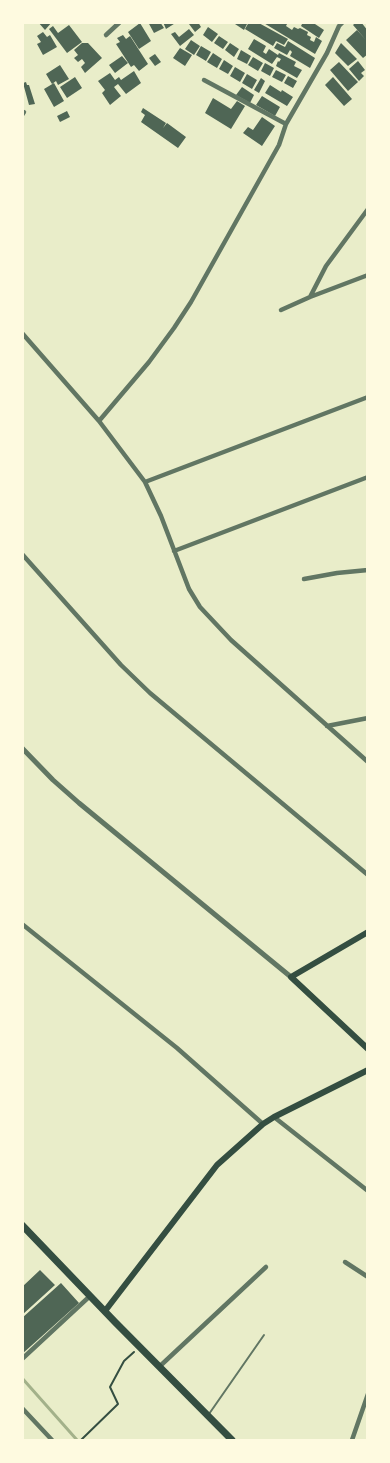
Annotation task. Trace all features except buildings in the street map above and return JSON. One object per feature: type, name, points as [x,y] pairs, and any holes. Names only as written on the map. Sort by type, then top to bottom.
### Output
[{"type":"main road","points":[[368,932],[291,977],[368,1049]]},
{"type":"main road","points":[[105,1312],[217,1165],[274,1117],[368,1070]]},
{"type":"main road","points":[[22,1225],[139,1347],[232,1440]]},
{"type":"street","points":[[106,35],[120,22]]},
{"type":"street","points":[[99,421],[149,362],[191,302],[279,145],[286,124],[327,53],[339,26],[343,22]]},
{"type":"street","points":[[204,80],[286,124]]},
{"type":"street","points":[[310,297],[326,266],[368,209]]},
{"type":"street","points":[[281,310],[368,275]]},
{"type":"street","points":[[22,333],[99,421],[146,482],[189,589],[200,607],[231,640],[368,762]]},
{"type":"street","points":[[146,482],[368,397]]},
{"type":"street","points":[[174,551],[368,477]]},
{"type":"street","points":[[22,554],[121,666],[150,693],[368,875]]},
{"type":"street","points":[[304,579],[368,570]]},
{"type":"street","points":[[327,726],[368,718]]},
{"type":"street","points":[[22,748],[53,780],[79,803],[291,977]]},
{"type":"street","points":[[22,924],[177,1048],[264,1124]]},
{"type":"street","points":[[274,1117],[368,1191]]},
{"type":"street","points":[[345,1262],[368,1277]]},
{"type":"street","points":[[159,1367],[266,1267]]},
{"type":"street","points":[[22,1359],[90,1296]]},
{"type":"street","points":[[352,1440],[368,1394]]},
{"type":"street","points":[[22,1408],[52,1440]]},
{"type":"lane","points":[[208,1416],[264,1335]]},
{"type":"path","points":[[82,1439],[118,1404],[110,1387],[124,1361],[139,1347]]},
{"type":"waterway","points":[[22,1378],[77,1440]]}]
